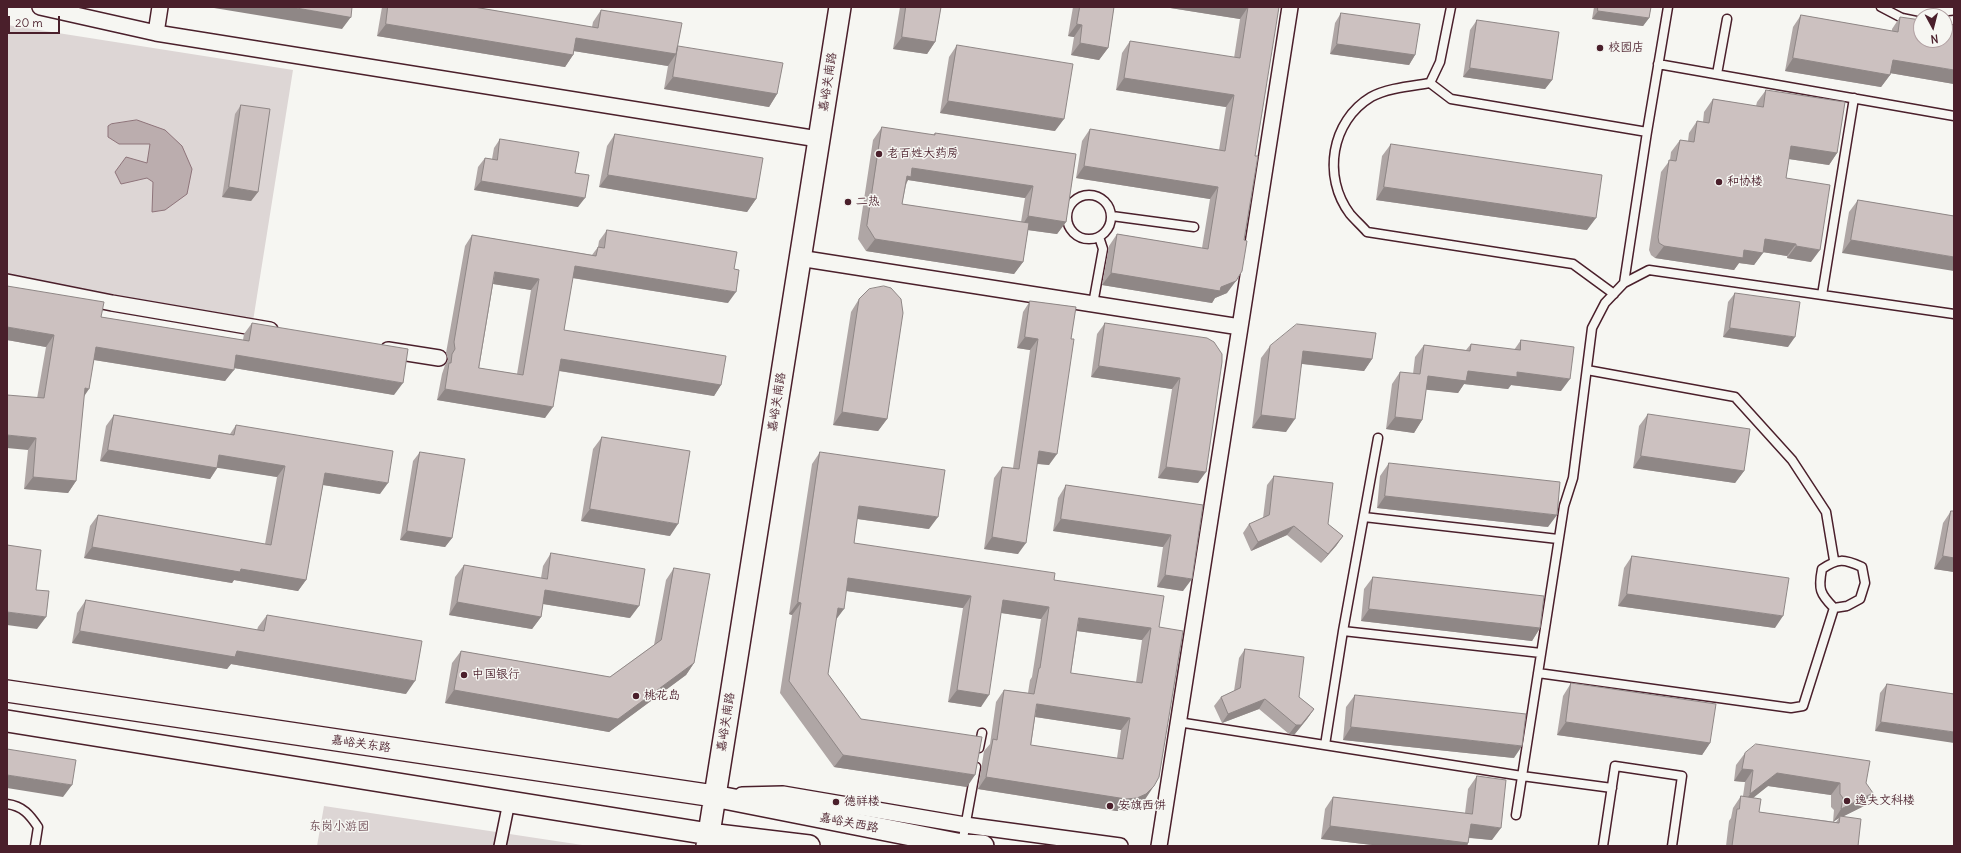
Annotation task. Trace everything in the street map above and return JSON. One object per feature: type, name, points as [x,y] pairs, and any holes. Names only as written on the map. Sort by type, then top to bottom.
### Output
[{"type":"main road","name":"嘉峪关南路","points":[[708,840],[818,138],[840,7]]},
{"type":"main road","name":"嘉峪关东路","points":[[7,691],[714,796]]},
{"type":"main road","points":[[7,721],[508,802],[708,840],[809,846]]},
{"type":"main road","name":"嘉峪关西路","points":[[714,796],[962,845],[983,846]]},
{"type":"street","points":[[40,7],[156,33],[818,138]]},
{"type":"street","points":[[156,33],[160,7]]},
{"type":"street","points":[[1158,846],[1290,7]]},
{"type":"street","points":[[799,258],[1240,327]]},
{"type":"street","points":[[7,282],[112,303],[283,332]]},
{"type":"street","points":[[376,348],[439,358]]},
{"type":"street","points":[[714,796],[783,794],[965,825],[1120,846]]},
{"type":"street","points":[[500,846],[508,802]]},
{"type":"street","points":[[708,840],[746,846]]},
{"type":"lane","points":[[1430,83],[1440,62],[1451,7]]},
{"type":"lane","points":[[1624,283],[1668,7]]},
{"type":"lane","points":[[1881,7],[1902,18],[1913,20]]},
{"type":"lane","points":[[1717,74],[1727,19]]},
{"type":"lane","points":[[1658,64],[1954,116]]},
{"type":"lane","points":[[1614,294],[1573,264],[1367,232],[1350,214],[1339,191],[1334,166],[1336,141],[1344,122],[1356,107],[1372,96],[1430,83],[1451,99],[1647,132]]},
{"type":"lane","points":[[1822,295],[1854,98]]},
{"type":"lane","points":[[1088,195],[1097,196],[1107,204],[1112,216],[1106,232],[1099,237],[1091,239],[1082,238],[1075,234],[1070,227],[1067,218],[1070,206],[1080,197],[1088,195]]},
{"type":"lane","points":[[1112,216],[1194,227]]},
{"type":"lane","points":[[1093,304],[1103,249],[1099,237]]},
{"type":"lane","points":[[1516,815],[1558,539],[1564,506],[1573,478],[1592,328],[1605,303],[1624,283],[1649,270],[1954,314]]},
{"type":"lane","points":[[1587,370],[1736,397],[1792,460],[1826,512],[1834,560]]},
{"type":"lane","points":[[1325,745],[1343,631],[1378,438]]},
{"type":"lane","points":[[1364,517],[1558,539]]},
{"type":"lane","points":[[1834,560],[1850,562],[1862,567],[1865,583],[1860,599],[1847,606],[1834,608],[1823,597],[1819,584],[1822,569],[1834,560]]},
{"type":"lane","points":[[1538,673],[1791,708],[1803,706],[1834,608]]},
{"type":"lane","points":[[1343,631],[1541,653]]},
{"type":"lane","points":[[1178,722],[1522,776],[1612,788]]},
{"type":"lane","points":[[962,845],[982,733]]},
{"type":"lane","points":[[1603,846],[1615,766],[1682,776],[1672,846]]},
{"type":"lane","points":[[7,804],[15,805],[28,813],[38,827],[35,846]]},
{"type":"green space","points":[[7,25],[293,70],[253,321],[7,281]]},
{"type":"green space","name":"东岗小游园","points":[[324,806],[589,846],[317,846]]},
{"type":"shaded area","points":[[137,120],[165,130],[182,146],[192,169],[187,194],[165,210],[152,212],[153,182],[147,178],[121,184],[115,172],[126,157],[147,163],[150,144],[119,144],[108,137],[108,126],[111,124]]},
{"type":"building","points":[[291,7],[352,7],[351,17]]},
{"type":"building","points":[[388,7],[474,7],[598,28],[601,10],[682,23],[676,54],[576,38],[573,55],[386,24]]},
{"type":"building","points":[[906,7],[941,7],[935,42],[902,37]]},
{"type":"building","points":[[1080,7],[1114,7],[1108,48],[1080,43],[1082,25],[1077,24]]},
{"type":"building","points":[[1248,7],[1279,7],[1255,156],[1258,156],[1244,240],[1247,241],[1242,271],[1236,281],[1221,287],[1220,291],[1111,273],[1117,234],[1208,249],[1218,187],[1084,166],[1090,129],[1225,151],[1234,95],[1124,78],[1130,41],[1240,58]]},
{"type":"building","points":[[1598,7],[1651,7],[1649,18],[1598,11]]},
{"type":"building","points":[[1341,13],[1420,24],[1415,55],[1337,44]]},
{"type":"building","points":[[1801,15],[1898,32],[1900,17],[1913,19],[1913,48],[1953,48],[1954,26],[1954,70],[1893,60],[1890,75],[1793,58]]},
{"type":"building","points":[[1477,20],[1559,32],[1552,80],[1470,68]]},
{"type":"building","points":[[957,45],[1073,64],[1064,119],[948,101]]},
{"type":"building","points":[[678,46],[783,63],[777,94],[673,77]]},
{"type":"building","name":"和协楼","points":[[1766,90],[1845,102],[1837,153],[1791,146],[1786,178],[1830,185],[1820,250],[1765,239],[1763,253],[1744,250],[1743,258],[1664,246],[1659,243],[1658,237],[1669,160],[1676,161],[1680,140],[1694,142],[1697,121],[1709,123],[1713,99],[1763,107]]},
{"type":"building","points":[[241,105],[270,109],[258,192],[229,187]]},
{"type":"building","points":[[882,127],[935,135],[935,133],[1076,154],[1066,222],[1028,216],[1033,186],[912,168],[911,177],[907,176],[902,204],[1029,223],[1023,262],[875,239],[867,226]]},
{"type":"building","points":[[615,134],[763,158],[756,199],[608,175]]},
{"type":"building","points":[[500,139],[579,152],[575,173],[589,175],[585,198],[481,181],[485,158],[497,160]]},
{"type":"building","points":[[1391,144],[1602,175],[1596,218],[1384,187]]},
{"type":"building","points":[[1858,200],[1954,216],[1954,257],[1851,240]]},
{"type":"building","points":[[607,230],[737,252],[734,269],[739,270],[736,292],[575,266],[564,330],[726,356],[721,385],[561,359],[553,407],[445,389],[449,363],[451,363],[452,354],[455,349],[454,342],[472,235],[596,256],[598,247],[604,248]],"holes":[[[495,272],[539,279],[523,375],[479,368]]]},
{"type":"building","points":[[7,286],[104,302],[101,317],[249,341],[252,323],[408,349],[403,383],[236,355],[234,370],[96,347],[89,389],[85,388],[76,481],[33,477],[36,438],[7,435],[7,395],[44,398],[54,335],[7,327]]},
{"type":"building","points":[[884,286],[891,288],[901,299],[903,313],[887,419],[842,412],[859,299],[869,289]]},
{"type":"building","points":[[1735,293],[1800,302],[1795,337],[1730,328]]},
{"type":"building","points":[[1030,301],[1076,307],[1071,339],[1074,339],[1057,454],[1039,451],[1026,543],[992,537],[1002,467],[1019,469],[1038,339],[1025,337]]},
{"type":"building","points":[[1105,323],[1207,338],[1214,342],[1222,354],[1222,362],[1206,472],[1166,467],[1180,378],[1099,366]]},
{"type":"building","points":[[1297,324],[1376,333],[1372,359],[1303,351],[1295,419],[1261,415],[1270,346]]},
{"type":"building","points":[[1521,340],[1574,347],[1570,379],[1517,372],[1517,377],[1468,371],[1466,381],[1428,376],[1422,420],[1395,417],[1400,372],[1420,374],[1424,345],[1470,351],[1471,344],[1520,350]]},
{"type":"building","points":[[1648,414],[1750,429],[1744,471],[1641,456]]},
{"type":"building","points":[[114,415],[234,435],[236,425],[393,451],[388,483],[325,473],[306,580],[241,569],[240,572],[92,547],[98,515],[271,545],[285,466],[219,455],[217,468],[108,450]]},
{"type":"building","points":[[602,437],[690,451],[678,524],[590,509]]},
{"type":"building","points":[[420,452],[465,459],[452,538],[407,531]]},
{"type":"building","points":[[820,452],[945,470],[938,517],[859,506],[854,543],[1055,573],[1054,580],[1164,596],[1159,627],[1183,631],[1159,777],[1154,786],[1146,794],[1137,798],[1126,799],[986,777],[993,739],[997,740],[1004,690],[1034,694],[1040,668],[1049,607],[1003,600],[989,695],[957,690],[971,596],[848,578],[844,609],[838,608],[828,674],[861,719],[982,737],[975,775],[843,755],[789,681],[801,603],[798,602]],"holes":[[[1079,618],[1151,628],[1142,683],[1071,673]],[[1037,704],[1130,718],[1123,759],[1031,745]]]},
{"type":"building","points":[[1389,463],[1560,482],[1557,515],[1385,496]]},
{"type":"building","points":[[1274,476],[1333,483],[1328,524],[1343,536],[1328,554],[1294,526],[1258,542],[1249,524],[1269,515]]},
{"type":"building","points":[[1066,485],[1203,505],[1192,579],[1165,575],[1171,535],[1061,519]]},
{"type":"building","points":[[1951,511],[1954,511],[1954,558],[1943,556]]},
{"type":"building","points":[[7,545],[41,550],[36,590],[49,591],[46,617],[7,612]]},
{"type":"building","points":[[551,553],[645,569],[639,606],[545,590],[541,617],[457,602],[464,565],[547,579]]},
{"type":"building","points":[[1632,556],[1789,578],[1783,616],[1627,594]]},
{"type":"building","points":[[674,568],[710,574],[694,663],[618,719],[454,690],[461,651],[610,677],[661,640]]},
{"type":"building","points":[[1373,577],[1544,596],[1540,628],[1369,609]]},
{"type":"building","points":[[86,600],[264,631],[267,615],[422,641],[415,681],[237,651],[235,657],[80,631]]},
{"type":"building","points":[[1245,649],[1304,657],[1299,697],[1314,709],[1301,725],[1296,725],[1265,699],[1228,714],[1221,697],[1240,688]]},
{"type":"building","points":[[1571,683],[1716,704],[1710,743],[1566,722]]},
{"type":"building","points":[[1887,684],[1954,694],[1954,732],[1881,722]]},
{"type":"building","points":[[1355,695],[1526,714],[1522,746],[1351,727]]},
{"type":"building","points":[[1756,744],[1870,761],[1866,783],[1873,793],[1841,809],[1843,798],[1840,794],[1840,783],[1777,773],[1750,794],[1753,770],[1742,769],[1745,753]]},
{"type":"building","points":[[7,749],[76,760],[72,785],[7,775]]},
{"type":"building","points":[[1477,776],[1506,780],[1501,828],[1471,824],[1468,843],[1330,826],[1333,797],[1472,814]]},
{"type":"building","points":[[1741,796],[1761,799],[1759,812],[1839,823],[1840,816],[1861,819],[1858,846],[1732,846],[1737,809],[1739,809]]},
{"type":"place","name":"校园店","points":[[1600,48]]},
{"type":"place","name":"老百姓大药房","points":[[879,154]]},
{"type":"place","name":"和协楼","points":[[1719,182]]},
{"type":"place","name":"二热","points":[[848,202]]},
{"type":"place","name":"中国银行","points":[[464,675]]},
{"type":"place","name":"桃花岛","points":[[636,696]]},
{"type":"place","name":"逸夫文科楼","points":[[1847,801]]},
{"type":"place","name":"德祥楼","points":[[836,802]]},
{"type":"place","name":"安旗西饼","points":[[1110,806]]}]
